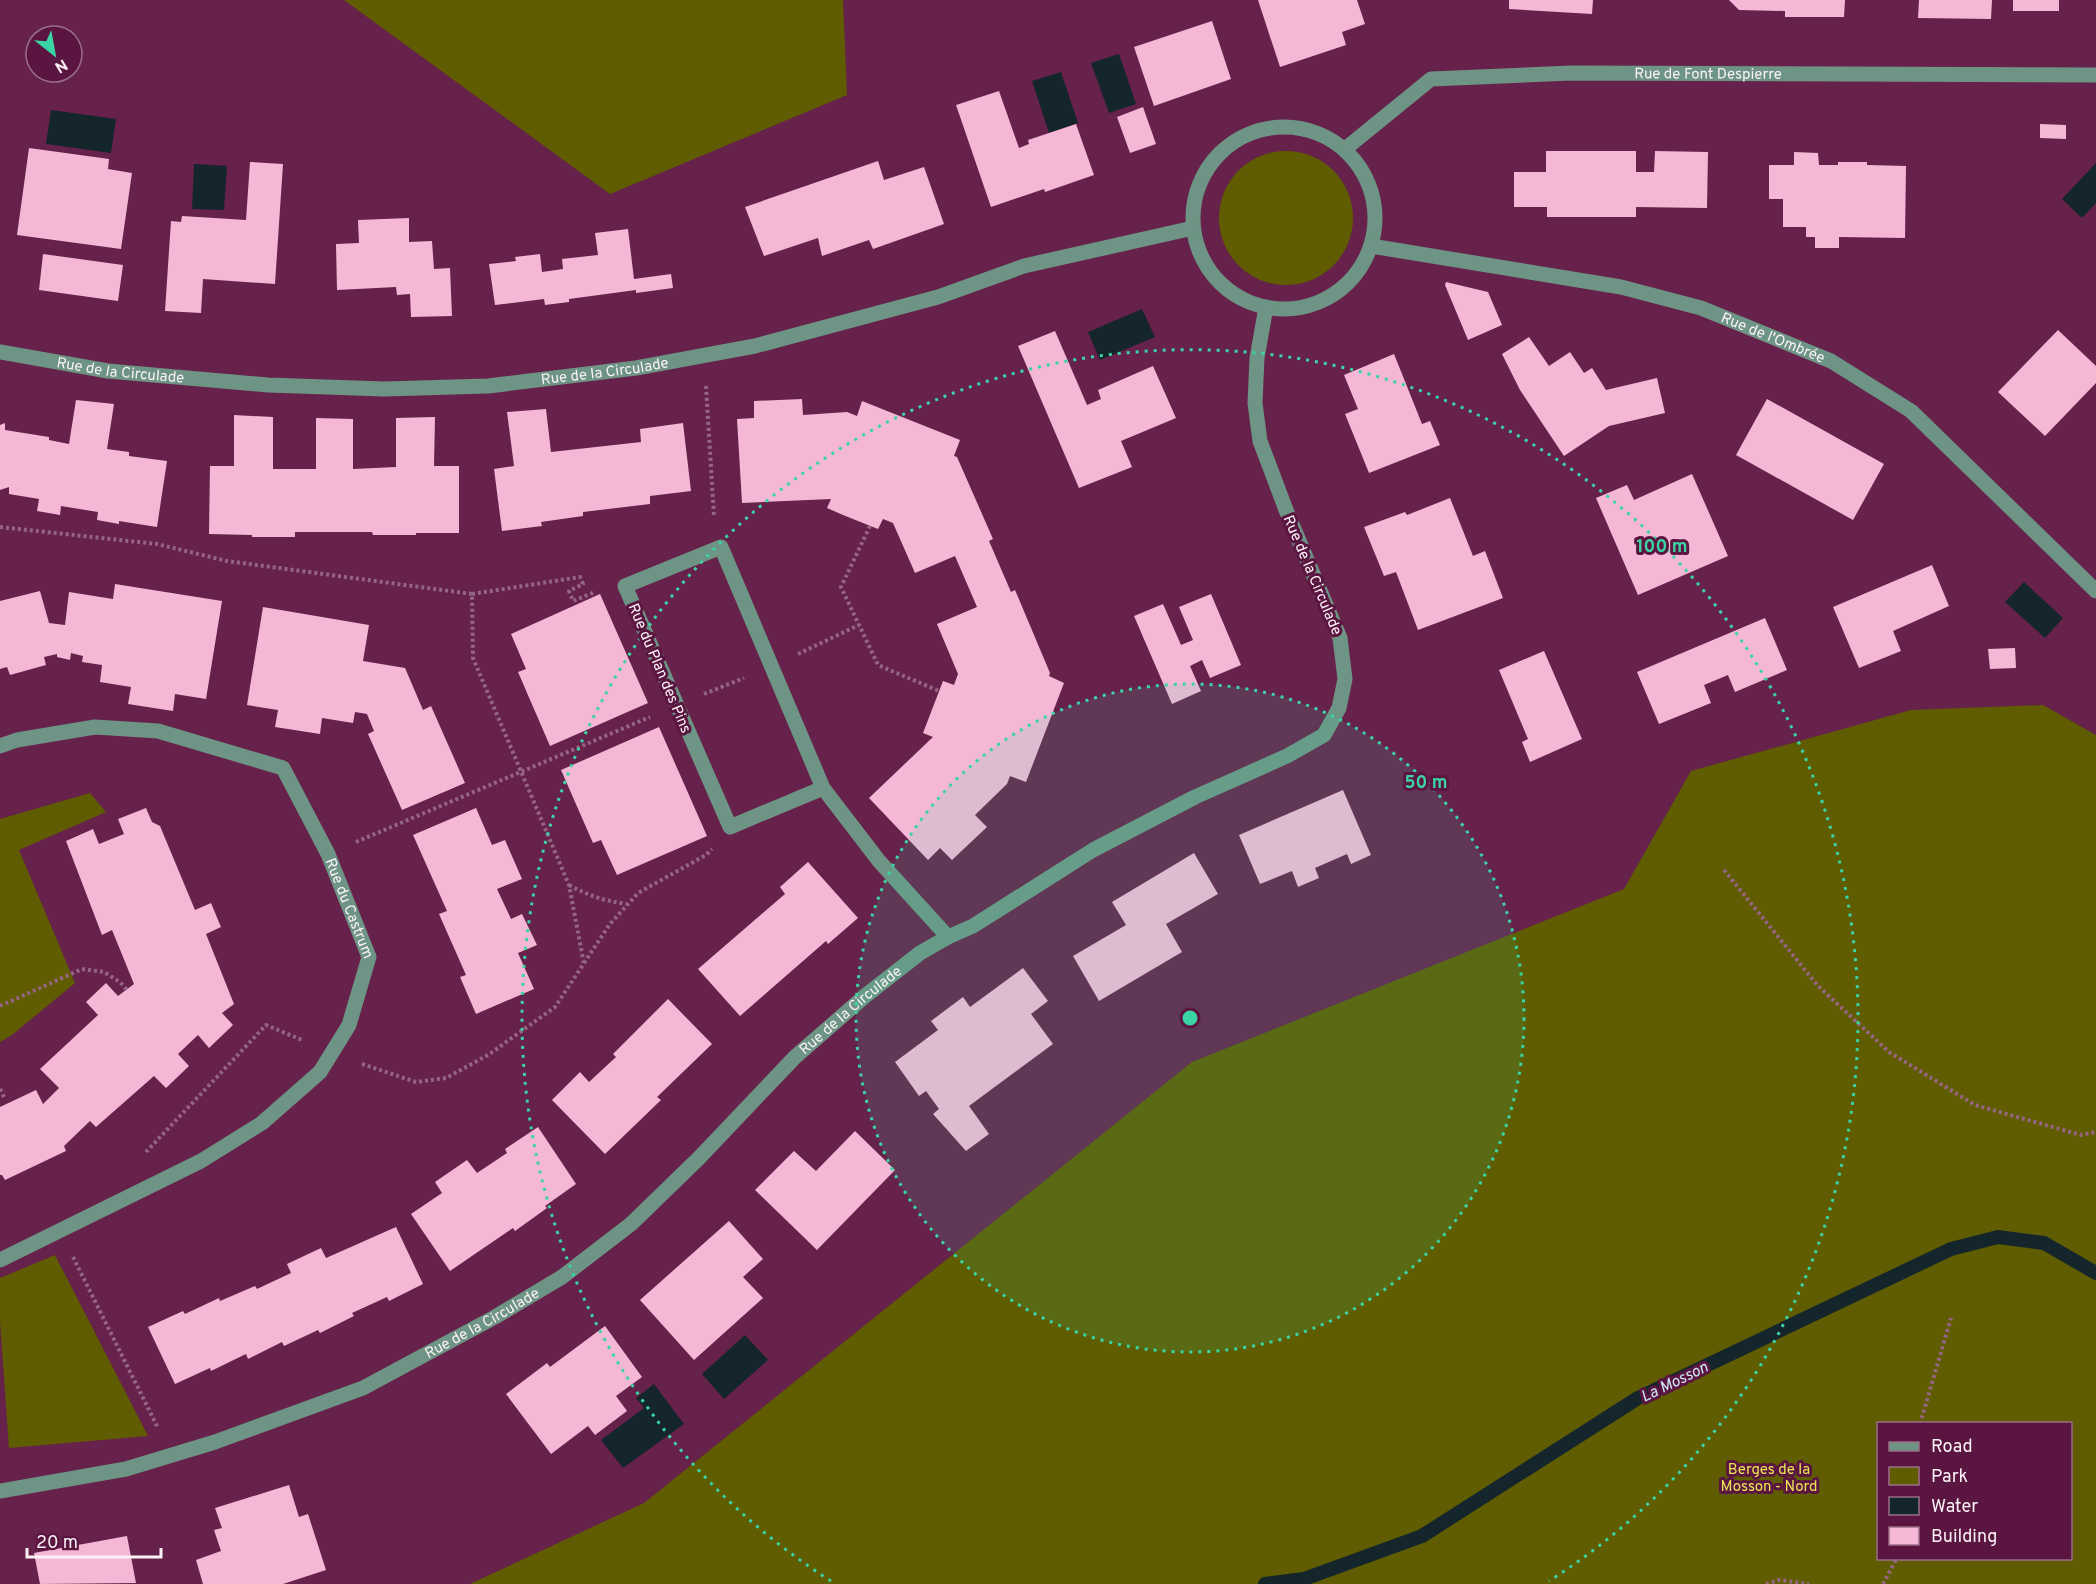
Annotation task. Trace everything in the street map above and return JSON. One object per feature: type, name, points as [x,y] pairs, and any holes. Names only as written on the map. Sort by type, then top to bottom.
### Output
[{"type":"street","name":"Rue de Font Despierre","points":[[1345,149],[1431,79],[1572,73],[2096,75]]},
{"type":"street","points":[[1288,126],[1318,133],[1345,149],[1362,169],[1372,194],[1376,220],[1371,246],[1359,270],[1341,289],[1318,303],[1292,309],[1266,307],[1239,297],[1216,279],[1201,255],[1193,228],[1195,196],[1208,168],[1229,145],[1257,131],[1288,126]]},
{"type":"street","name":"Rue de la Circulade","points":[[0,352],[108,371],[268,386],[384,389],[488,386],[636,368],[755,346],[938,297],[1024,266],[1193,228]]},
{"type":"street","name":"Rue de l'Ombrée","points":[[1371,246],[1621,287],[1701,308],[1831,361],[1911,411],[2096,591]]},
{"type":"street","name":"Rue de la Circulade","points":[[0,1491],[126,1469],[215,1442],[363,1388],[495,1317],[562,1277],[632,1224],[699,1158],[795,1057],[920,953],[973,926],[1093,850],[1195,797],[1287,756],[1324,735],[1339,708],[1345,679],[1340,638],[1286,510],[1260,441],[1255,403],[1257,358],[1266,307]]},
{"type":"street","points":[[716,549],[721,547],[823,788],[879,861],[948,937]]},
{"type":"street","name":"Rue du Plan des Pins","points":[[716,549],[625,586],[730,827],[823,788]]},
{"type":"street","name":"Rue du Castrum","points":[[0,746],[17,740],[95,727],[158,731],[283,768],[328,854],[369,957],[349,1025],[320,1072],[262,1123],[201,1161],[0,1260]]},
{"type":"path","points":[[704,356],[716,549]]},
{"type":"path","points":[[870,526],[841,587],[878,665],[939,691]]},
{"type":"path","points":[[0,527],[157,544],[227,561],[472,594],[580,577],[583,584],[569,591],[573,601],[595,592],[625,586]]},
{"type":"path","points":[[472,594],[473,658],[569,885],[584,965]]},
{"type":"path","points":[[328,854],[653,716]]},
{"type":"path","points":[[1724,870],[1818,986],[1889,1052],[1975,1105],[2081,1135],[2096,1132]]},
{"type":"path","points":[[569,885],[605,901],[628,904]]},
{"type":"path","points":[[0,1006],[82,969],[104,972],[120,982],[127,990]]},
{"type":"path","points":[[0,1089],[4,1097]]},
{"type":"path","points":[[60,1231],[172,1455]]},
{"type":"path","points":[[1921,1422],[1951,1318]]},
{"type":"path","points":[[1883,1584],[1896,1560]]},
{"type":"path","points":[[1766,1584],[1779,1580],[1809,1584]]},
{"type":"green space","points":[[344,0],[843,0],[847,95],[610,194]]},
{"type":"green space","points":[[1286,151],[1311,157],[1333,171],[1347,193],[1353,218],[1347,243],[1333,265],[1311,279],[1286,285],[1261,279],[1239,265],[1225,243],[1219,218],[1225,193],[1239,171],[1261,157]]},
{"type":"green space","name":"Berges de la Mosson - Nord","points":[[2043,705],[2096,735],[2096,1584],[470,1584],[644,1503],[1192,1062],[1624,889],[1691,771],[1911,710]]},
{"type":"green space","points":[[90,793],[106,812],[19,850],[75,983],[12,1035],[0,1042],[0,819]]},
{"type":"green space","points":[[55,1255],[148,1436],[9,1448],[0,1321],[0,1278]]},
{"type":"water","points":[[1119,54],[1136,104],[1109,113],[1091,63]]},
{"type":"water","points":[[1061,72],[1078,123],[1049,133],[1032,81]]},
{"type":"water","points":[[51,110],[116,119],[111,153],[46,144]]},
{"type":"water","points":[[2096,163],[2096,203],[2082,218],[2062,199]]},
{"type":"water","points":[[194,164],[227,166],[224,210],[192,209]]},
{"type":"water","points":[[1142,309],[1155,337],[1100,360],[1088,332]]},
{"type":"water","points":[[2024,582],[2063,618],[2045,638],[2005,602]]},
{"type":"water","points":[[745,1335],[768,1360],[724,1399],[702,1374]]},
{"type":"water","points":[[654,1384],[684,1424],[623,1468],[601,1440],[644,1408],[636,1398]]},
{"type":"building","points":[[1258,0],[1357,0],[1365,24],[1342,32],[1346,45],[1280,67]]},
{"type":"building","points":[[1509,0],[1593,0],[1592,14],[1509,9]]},
{"type":"building","points":[[1729,0],[1845,0],[1844,17],[1785,17],[1785,11],[1739,10]]},
{"type":"building","points":[[1919,0],[1992,0],[1991,19],[1918,18]]},
{"type":"building","points":[[2013,0],[2059,0],[2059,11],[2013,11]]},
{"type":"building","points":[[1212,21],[1231,79],[1154,106],[1134,47]]},
{"type":"building","points":[[999,91],[1019,148],[1029,144],[1028,140],[1076,124],[1094,175],[991,207],[956,105]]},
{"type":"building","points":[[1143,107],[1156,144],[1130,153],[1117,117]]},
{"type":"building","points":[[2040,124],[2066,125],[2066,139],[2040,138]]},
{"type":"building","points":[[29,148],[109,159],[108,169],[132,173],[121,249],[17,235]]},
{"type":"building","points":[[1546,151],[1636,151],[1636,172],[1654,172],[1655,151],[1708,152],[1707,208],[1636,207],[1636,217],[1547,217],[1547,207],[1514,207],[1514,172],[1546,172]]},
{"type":"building","points":[[1794,152],[1818,153],[1819,165],[1838,165],[1838,162],[1867,162],[1867,165],[1906,166],[1905,238],[1839,237],[1839,248],[1815,248],[1815,237],[1806,237],[1806,227],[1783,227],[1783,199],[1769,199],[1769,165],[1794,165]]},
{"type":"building","points":[[878,161],[884,180],[924,167],[944,224],[873,249],[869,240],[822,256],[818,238],[764,256],[745,207]]},
{"type":"building","points":[[250,162],[283,164],[275,284],[203,279],[201,313],[165,311],[171,221],[181,222],[182,216],[246,220]]},
{"type":"building","points":[[409,218],[409,242],[432,241],[434,269],[450,268],[452,316],[411,317],[410,294],[397,295],[396,287],[337,290],[336,244],[359,243],[358,220]]},
{"type":"building","points":[[628,229],[634,279],[671,274],[673,288],[636,293],[636,290],[569,299],[569,302],[545,305],[544,299],[495,305],[489,264],[516,261],[515,257],[540,254],[542,272],[563,269],[562,259],[598,255],[595,233]]},
{"type":"building","points":[[43,254],[123,265],[118,301],[39,290]]},
{"type":"building","points":[[1446,282],[1488,292],[1502,325],[1468,340],[1445,285]]},
{"type":"building","points":[[2058,330],[2096,366],[2096,383],[2045,436],[1998,392]]},
{"type":"building","points":[[1055,331],[1087,405],[1101,399],[1098,390],[1153,366],[1176,418],[1121,441],[1132,467],[1079,488],[1018,346]]},
{"type":"building","points":[[1529,337],[1549,366],[1570,352],[1584,373],[1592,368],[1606,390],[1657,378],[1665,413],[1609,426],[1564,456],[1520,390],[1502,354]]},
{"type":"building","points":[[1394,354],[1422,424],[1430,421],[1440,445],[1369,473],[1345,414],[1358,409],[1344,375]]},
{"type":"building","points":[[802,399],[803,415],[847,412],[857,416],[862,401],[960,440],[954,456],[957,457],[993,539],[989,541],[1011,592],[1015,590],[1050,673],[1049,676],[1064,683],[1026,782],[1010,776],[1007,784],[975,815],[987,827],[952,860],[940,848],[928,860],[869,798],[933,737],[923,733],[943,681],[954,685],[958,674],[937,624],[977,607],[955,556],[915,573],[893,523],[883,519],[878,529],[827,508],[831,499],[742,503],[737,419],[754,418],[754,401]]},
{"type":"building","points":[[1767,399],[1884,464],[1853,520],[1736,455]]},
{"type":"building","points":[[76,400],[114,404],[107,449],[129,452],[129,456],[167,461],[157,527],[97,520],[98,512],[61,506],[60,515],[37,511],[39,499],[9,494],[9,487],[0,490],[0,425],[5,423],[5,430],[49,437],[49,440],[69,444]]},
{"type":"building","points":[[546,409],[551,452],[641,442],[640,429],[683,423],[691,491],[650,496],[650,504],[583,512],[583,516],[541,522],[542,526],[502,531],[494,469],[514,466],[507,412]]},
{"type":"building","points":[[234,415],[273,417],[273,469],[316,469],[316,418],[353,419],[353,469],[396,467],[396,418],[435,417],[434,466],[459,466],[459,533],[373,535],[372,532],[295,532],[295,537],[209,534],[210,466],[234,466]]},
{"type":"building","points":[[1692,474],[1728,556],[1638,595],[1596,498],[1627,485],[1634,500]]},
{"type":"building","points":[[1450,498],[1473,556],[1485,551],[1503,598],[1418,630],[1396,572],[1384,576],[1364,527],[1405,512],[1407,515]]},
{"type":"building","points":[[1932,565],[1949,606],[1893,631],[1901,651],[1859,668],[1833,607]]},
{"type":"building","points":[[115,584],[222,601],[206,699],[175,694],[173,711],[128,704],[131,687],[100,682],[102,665],[82,662],[83,656],[71,653],[70,660],[57,657],[57,654],[44,657],[46,665],[10,675],[7,667],[0,669],[0,601],[40,591],[49,623],[65,625],[69,592],[113,599]]},
{"type":"building","points":[[600,594],[648,703],[550,746],[518,672],[526,669],[511,634]]},
{"type":"building","points":[[1211,594],[1241,665],[1210,678],[1202,660],[1190,666],[1201,691],[1172,704],[1134,616],[1163,604],[1181,645],[1193,640],[1179,607]]},
{"type":"building","points":[[263,607],[369,625],[363,661],[405,668],[423,710],[431,706],[465,783],[402,810],[368,734],[374,731],[367,714],[355,712],[353,723],[322,718],[320,734],[275,727],[278,710],[247,705]]},
{"type":"building","points":[[1765,618],[1787,670],[1735,692],[1728,675],[1704,685],[1711,703],[1659,724],[1637,672]]},
{"type":"building","points":[[2015,648],[2016,668],[1990,669],[1988,649]]},
{"type":"building","points":[[1544,651],[1582,739],[1530,762],[1522,742],[1528,739],[1499,670]]},
{"type":"building","points":[[659,727],[707,836],[617,875],[601,840],[593,843],[561,770]]},
{"type":"building","points":[[1343,790],[1371,855],[1351,864],[1347,854],[1315,868],[1319,878],[1298,887],[1292,871],[1260,884],[1239,835]]},
{"type":"building","points":[[146,808],[152,822],[160,826],[195,910],[211,903],[221,927],[206,934],[234,1004],[222,1013],[233,1025],[209,1048],[198,1035],[178,1054],[189,1066],[166,1088],[154,1076],[96,1127],[90,1121],[64,1146],[66,1151],[5,1180],[0,1175],[0,1107],[36,1090],[43,1104],[59,1088],[40,1069],[98,1015],[86,1002],[106,983],[118,996],[134,984],[112,930],[102,935],[66,841],[93,829],[99,844],[124,834],[118,819]]},
{"type":"building","points":[[476,808],[492,845],[505,840],[522,879],[497,889],[511,919],[522,914],[537,945],[518,953],[534,989],[476,1014],[460,977],[466,975],[439,914],[447,911],[413,835]]},
{"type":"building","points":[[1194,853],[1218,894],[1166,924],[1182,952],[1099,1001],[1073,956],[1126,925],[1112,902]]},
{"type":"building","points":[[808,862],[858,918],[828,944],[826,941],[740,1016],[698,969],[785,894],[780,887]]},
{"type":"building","points":[[1023,968],[1048,1001],[1031,1014],[1053,1044],[969,1106],[989,1134],[966,1151],[933,1114],[939,1109],[926,1091],[919,1096],[895,1062],[938,1030],[931,1021],[963,997],[970,1007]]},
{"type":"building","points":[[668,999],[712,1044],[657,1097],[661,1100],[605,1154],[552,1100],[580,1072],[589,1082],[616,1057],[613,1054]]},
{"type":"building","points":[[538,1127],[576,1184],[515,1231],[513,1228],[450,1271],[411,1214],[442,1193],[435,1182],[467,1160],[477,1173],[507,1153],[505,1149]]},
{"type":"building","points":[[855,1131],[895,1170],[817,1250],[755,1190],[794,1151],[816,1171]]},
{"type":"building","points":[[729,1221],[763,1259],[743,1277],[763,1298],[694,1360],[640,1300]]},
{"type":"building","points":[[396,1227],[423,1284],[389,1301],[387,1297],[352,1313],[354,1316],[320,1333],[318,1330],[284,1346],[282,1342],[248,1359],[246,1354],[211,1371],[210,1368],[175,1384],[148,1327],[183,1311],[185,1314],[219,1298],[220,1301],[255,1286],[257,1289],[291,1273],[287,1264],[321,1248],[326,1258]]},
{"type":"building","points":[[605,1326],[642,1377],[616,1396],[627,1411],[595,1435],[588,1426],[551,1454],[506,1394],[547,1363],[550,1367]]},
{"type":"building","points":[[289,1485],[299,1517],[308,1514],[326,1570],[283,1584],[203,1584],[196,1560],[221,1551],[214,1530],[222,1528],[215,1508]]},
{"type":"building","points":[[127,1536],[136,1583],[40,1584],[34,1553]]},
{"type":"waterway","name":"La Mosson","points":[[1265,1584],[1304,1579],[1422,1536],[1638,1398],[1951,1249],[1998,1237],[2044,1243],[2096,1273]]}]
